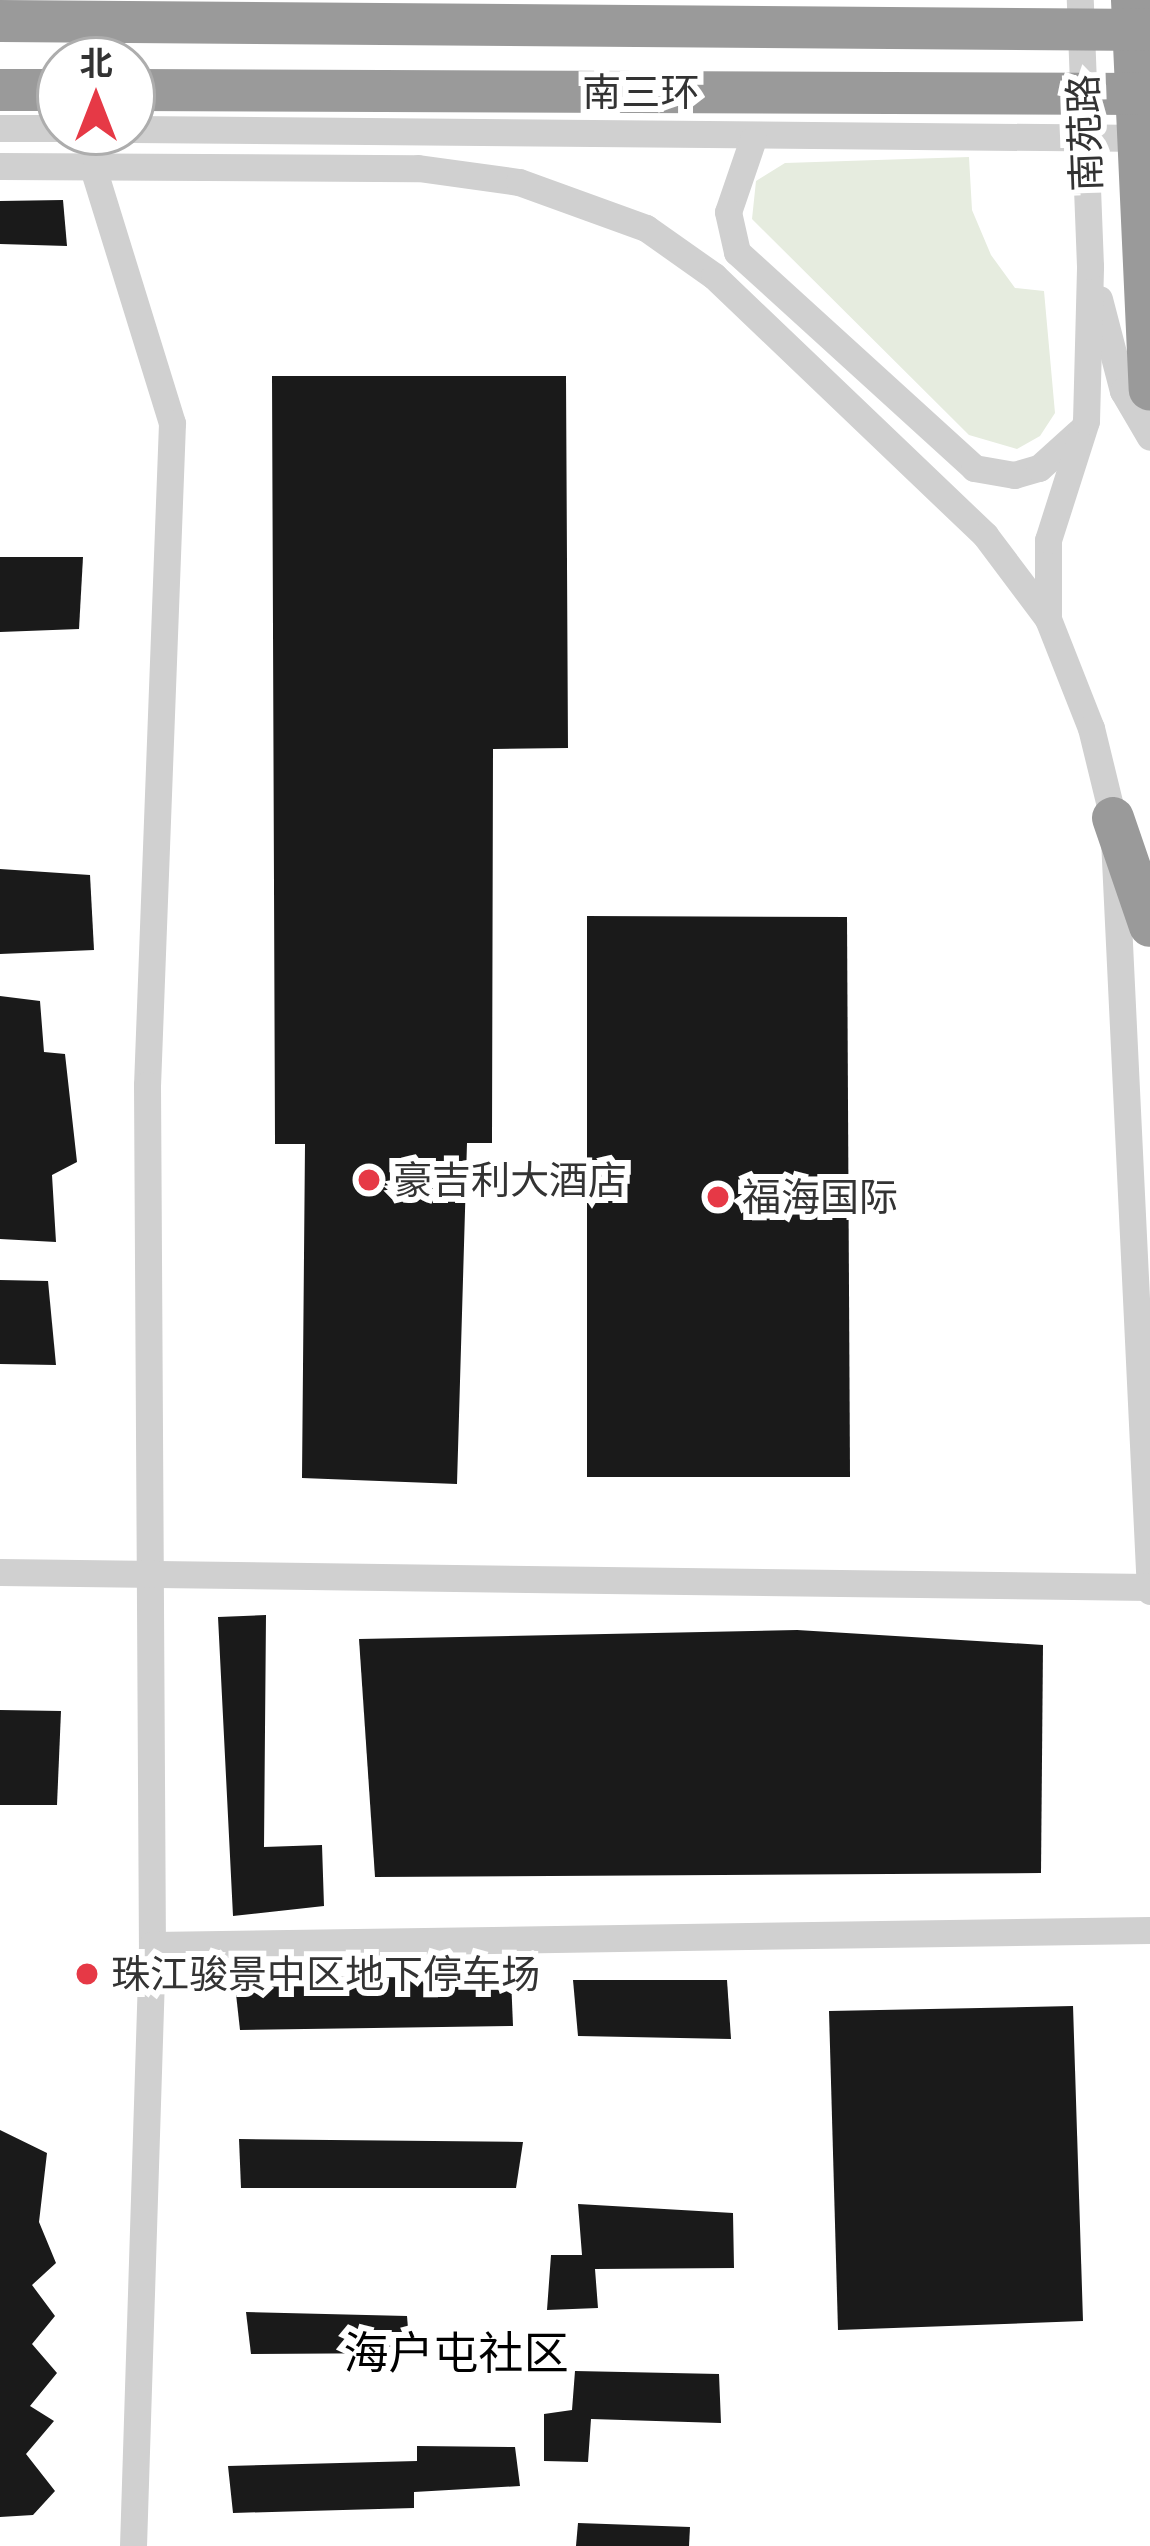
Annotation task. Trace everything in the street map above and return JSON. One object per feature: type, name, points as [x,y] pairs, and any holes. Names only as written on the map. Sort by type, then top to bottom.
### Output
[{"type":"highway","name":"南苑路","points":[[1132,0],[1150,391]]},
{"type":"highway","name":"南三环","points":[[0,21],[1150,30]]},
{"type":"highway","points":[[0,90],[36,90]]},
{"type":"highway","name":"南三环","points":[[156,91],[1150,94]]},
{"type":"highway","points":[[1113,818],[1150,926]]},
{"type":"street","name":"南苑路","points":[[1080,0],[1090,266]]},
{"type":"street","points":[[0,128],[36,128]]},
{"type":"street","points":[[156,128],[753,139],[1150,138]]},
{"type":"street","points":[[753,139],[728,212],[737,252],[974,468],[1014,475],[1039,468],[1082,430]]},
{"type":"street","points":[[0,166],[94,171],[418,168],[519,182],[646,228],[714,276],[985,535],[1048,619],[1091,728],[1113,818],[1150,1589],[0,1572]]},
{"type":"street","points":[[94,171],[172,422],[147,1084],[146,1577],[152,1946],[133,2546]]},
{"type":"street","points":[[1048,619],[1048,540],[1082,430],[1090,266]]},
{"type":"street","points":[[1090,266],[1123,391],[1150,437]]},
{"type":"street","points":[[152,1946],[1150,1930]]},
{"type":"shaded area","points":[[969,157],[972,210],[991,255],[1015,288],[1044,291],[1055,413],[1040,436],[1017,449],[969,435],[752,219],[756,181],[785,163]]},
{"type":"building","points":[[63,200],[67,246],[0,244],[0,201]]},
{"type":"building","points":[[272,376],[566,376],[568,748],[493,749],[492,1143],[467,1143],[457,1484],[302,1478],[305,1144],[275,1144]]},
{"type":"building","points":[[0,557],[83,557],[79,629],[0,632]]},
{"type":"building","points":[[0,869],[90,875],[94,950],[0,954]]},
{"type":"building","name":"福海国际","points":[[587,916],[847,917],[850,1477],[587,1477]]},
{"type":"building","points":[[0,996],[40,1001],[44,1052],[65,1054],[77,1162],[52,1175],[56,1242],[0,1239]]},
{"type":"building","points":[[0,1280],[48,1281],[56,1365],[0,1364]]},
{"type":"building","points":[[266,1615],[264,1847],[322,1845],[324,1906],[233,1916],[218,1617]]},
{"type":"building","points":[[797,1630],[1043,1645],[1041,1873],[375,1877],[359,1639]]},
{"type":"building","points":[[0,1710],[61,1711],[57,1805],[0,1805]]},
{"type":"building","points":[[234,1976],[511,1978],[513,2026],[240,2030]]},
{"type":"building","points":[[573,1980],[727,1980],[731,2039],[578,2036]]},
{"type":"building","points":[[1073,2006],[1083,2321],[838,2330],[829,2011]]},
{"type":"building","points":[[0,2130],[47,2153],[39,2222],[56,2263],[32,2285],[55,2316],[32,2344],[57,2373],[30,2406],[54,2421],[26,2454],[55,2491],[33,2515],[0,2517]]},
{"type":"building","points":[[239,2139],[523,2142],[516,2188],[241,2188]]},
{"type":"building","points":[[578,2204],[733,2213],[734,2268],[595,2269],[598,2308],[547,2310],[551,2255],[582,2255]]},
{"type":"building","points":[[246,2312],[407,2316],[410,2353],[251,2354]]},
{"type":"building","points":[[575,2371],[719,2374],[721,2423],[591,2419],[588,2462],[544,2461],[544,2414],[572,2410]]},
{"type":"building","points":[[417,2446],[515,2447],[520,2486],[414,2492],[414,2508],[233,2513],[228,2466],[417,2461]]},
{"type":"building","points":[[578,2523],[690,2527],[689,2546],[576,2546]]},
{"type":"place","name":"豪吉利大酒店","points":[[369,1180]]},
{"type":"place","name":"福海国际","points":[[718,1197]]},
{"type":"place","name":"珠江骏景中区地下停车场","points":[[87,1974]]},
{"type":"district","name":"海户屯社区","points":[[456,2354]]}]
